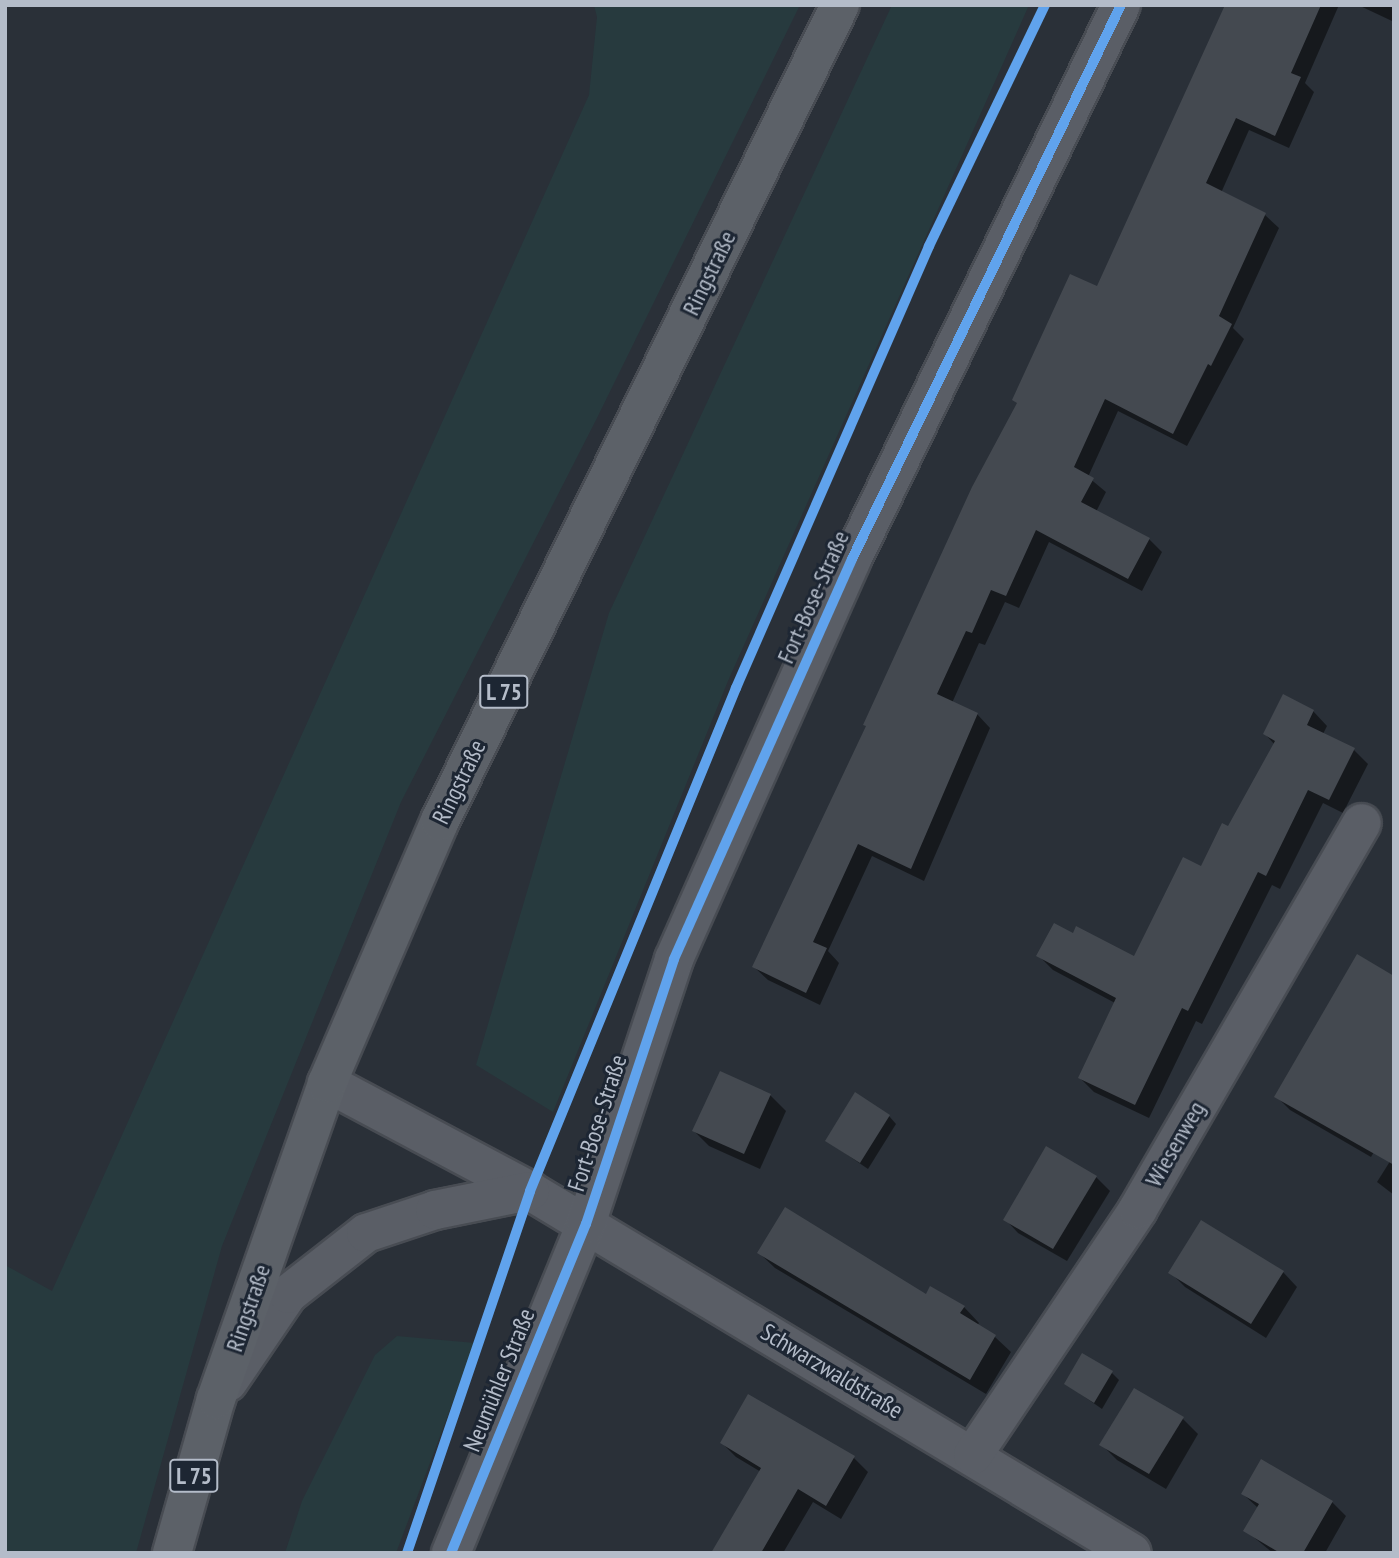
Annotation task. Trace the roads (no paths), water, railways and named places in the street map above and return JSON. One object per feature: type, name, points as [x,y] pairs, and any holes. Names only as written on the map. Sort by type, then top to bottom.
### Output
[{"type":"main road","name":"Ringstraße","points":[[172,1553],[216,1399],[327,1083],[440,821],[840,5]]},
{"type":"street","name":"Fort-Bose-Straße","points":[[586,1224],[674,958],[852,559],[1121,5]]},
{"type":"street","name":"Wiesenweg","points":[[974,1455],[1138,1209],[1362,823]]},
{"type":"street","name":"Schwarzwaldstraße","points":[[327,1083],[530,1191],[974,1455],[1132,1553]]},
{"type":"street","points":[[216,1399],[288,1294],[366,1233],[435,1210],[530,1191]]},
{"type":"street","name":"Neumühler Straße","points":[[451,1553],[586,1224]]}]
